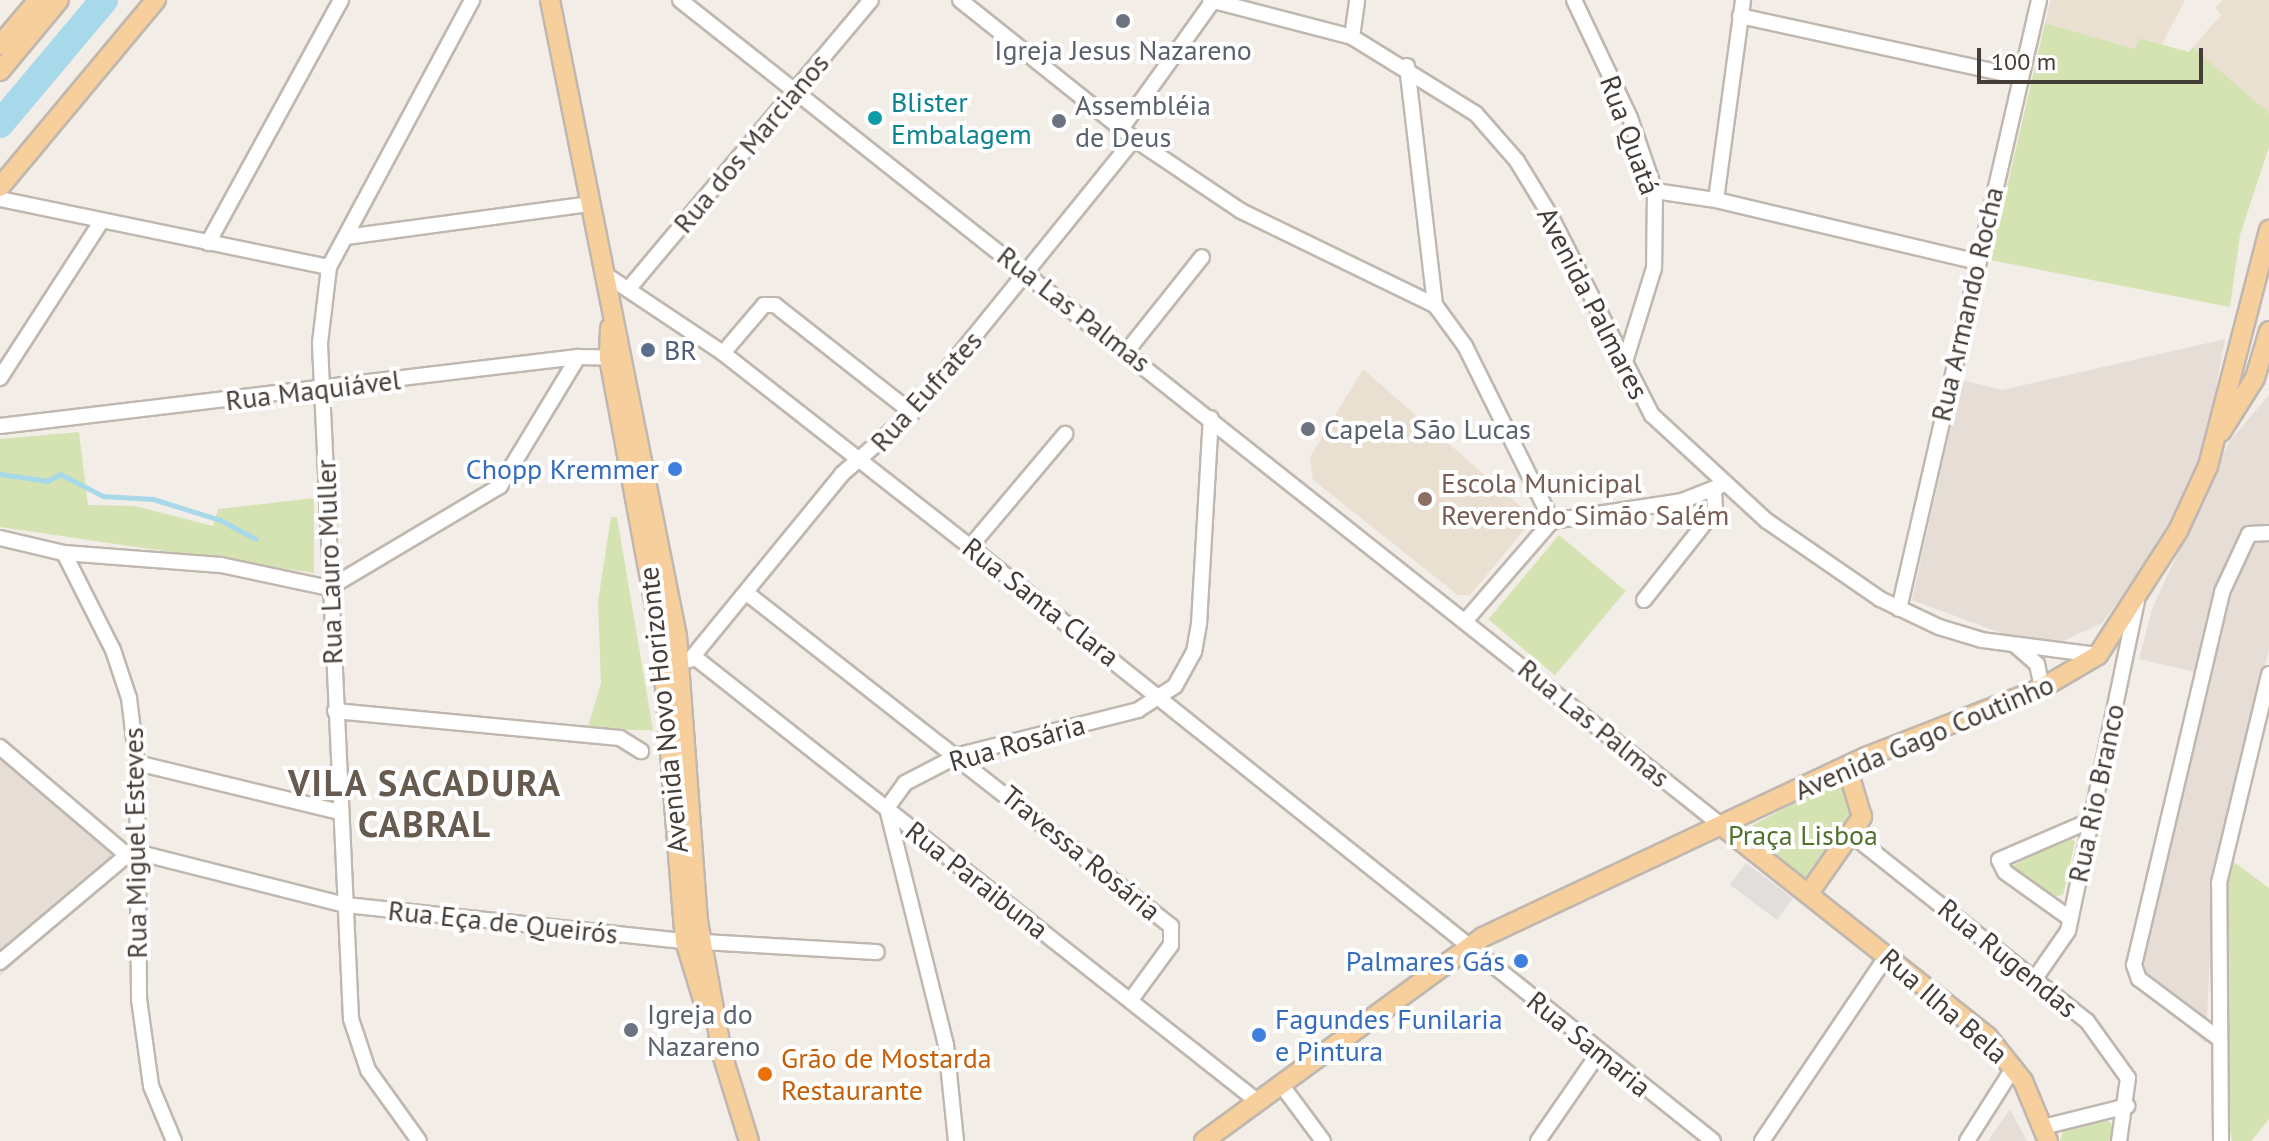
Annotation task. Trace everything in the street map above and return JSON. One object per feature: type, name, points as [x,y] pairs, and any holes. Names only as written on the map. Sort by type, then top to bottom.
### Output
[{"type":"main road","points":[[0,45],[38,0]]},
{"type":"main road","points":[[0,71],[59,0]]},
{"type":"main road","points":[[0,187],[156,0]]},
{"type":"main road","name":"Avenida Novo Horizonte","points":[[550,0],[611,317],[660,629],[693,941],[749,1141]]},
{"type":"main road","name":"Avenida Gago Coutinho","points":[[1204,1141],[1468,945],[1847,767],[2042,688],[2098,655],[2137,601],[2178,531],[2220,434],[2249,296],[2269,230]]},
{"type":"main road","points":[[2249,296],[2269,286]]},
{"type":"main road","name":"Avenida Gago Coutinho","points":[[2220,434],[2240,408],[2265,363],[2269,331]]},
{"type":"main road","points":[[2241,332],[2265,363]]},
{"type":"main road","name":"Avenida Novo Horizonte","points":[[617,358],[677,662],[693,941]]},
{"type":"main road","points":[[2240,408],[2269,383]]},
{"type":"main road","points":[[1722,826],[1809,893],[1852,835],[1862,809],[1847,767]]},
{"type":"main road","name":"Rua Ilha Bela","points":[[1809,893],[1987,1036],[2014,1067],[2046,1134]]},
{"type":"street","points":[[208,243],[341,0]]},
{"type":"street","name":"Rua Lauro Muller","points":[[419,1141],[356,1044],[339,812],[320,343],[329,267],[472,0]]},
{"type":"street","name":"Rua Las Palmas","points":[[680,0],[1467,619],[1722,826]]},
{"type":"street","name":"Rua dos Marcianos","points":[[631,286],[871,0]]},
{"type":"street","points":[[960,0],[1134,139],[1253,218],[1435,305],[1465,346],[1552,521]]},
{"type":"street","points":[[1121,129],[1211,0]]},
{"type":"street","name":"Avenida Palmares","points":[[1211,0],[1352,37],[1407,66],[1476,114],[1517,161],[1623,368],[1652,415],[1720,489],[1899,609],[1965,637],[2098,655]]},
{"type":"street","points":[[1352,37],[1357,0]]},
{"type":"street","name":"Rua Quatá","points":[[1574,0],[1630,118],[1655,191],[1654,268],[1623,368]]},
{"type":"street","points":[[1716,200],[1743,0]]},
{"type":"street","name":"Rua Armando Rocha","points":[[1899,609],[1974,261],[2039,0]]},
{"type":"street","points":[[1740,16],[2020,77]]},
{"type":"street","points":[[1407,66],[1435,305]]},
{"type":"street","name":"Rua Eufrates","points":[[697,659],[827,491],[912,413],[1134,139]]},
{"type":"street","points":[[1655,191],[1716,200],[1974,261]]},
{"type":"street","points":[[0,199],[329,267]]},
{"type":"street","points":[[346,237],[589,204]]},
{"type":"street","points":[[0,378],[101,222]]},
{"type":"street","points":[[1127,351],[1202,257]]},
{"type":"street","name":"Rua Santa Clara","points":[[603,273],[631,286],[723,353],[1162,697],[1468,945]]},
{"type":"street","points":[[723,353],[764,305],[775,305],[912,413]]},
{"type":"street","points":[[0,538],[64,553],[221,565],[329,588],[500,486],[578,357]]},
{"type":"street","name":"Rua Maquiável","points":[[0,426],[578,357],[617,358]]},
{"type":"street","points":[[1162,697],[1194,652],[1211,418]]},
{"type":"street","points":[[970,547],[1065,434]]},
{"type":"street","points":[[1467,619],[1552,521],[1720,489],[1715,510],[1644,600]]},
{"type":"street","points":[[2218,1038],[2139,979],[2134,965],[2222,592],[2249,534],[2269,533]]},
{"type":"street","name":"Rua Miguel Esteves","points":[[64,553],[113,650],[129,698],[137,763],[132,856],[144,1048],[151,1086],[174,1141]]},
{"type":"street","points":[[748,594],[959,755]]},
{"type":"street","name":"Rua Rio Branco","points":[[2036,977],[2066,937],[2137,601]]},
{"type":"street","points":[[2015,645],[2037,664],[2042,688]]},
{"type":"street","points":[[677,662],[697,659]]},
{"type":"street","name":"Rua Paraibuna","points":[[697,659],[1257,1101]]},
{"type":"street","points":[[2221,1141],[2218,1038],[2220,872],[2269,674]]},
{"type":"street","name":"Rua Rosária","points":[[887,808],[905,783],[959,755],[1138,710],[1162,697]]},
{"type":"street","points":[[335,711],[620,738],[641,751]]},
{"type":"street","points":[[0,747],[132,856],[0,962]]},
{"type":"street","name":"Travessa Rosária","points":[[959,755],[1171,926],[1171,945],[1130,1001]]},
{"type":"street","points":[[137,763],[339,812]]},
{"type":"street","points":[[887,808],[946,1045],[956,1141]]},
{"type":"street","points":[[2068,917],[2005,872],[1999,860],[2089,821]]},
{"type":"street","name":"Rua Rugendas","points":[[1852,835],[2036,977],[2087,1021],[2125,1072],[2127,1106]]},
{"type":"street","name":"Rua Eça de Queirós","points":[[132,856],[346,905],[693,941],[877,952]]},
{"type":"street","name":"Rua Samaria","points":[[1468,945],[1598,1054],[1713,1141]]},
{"type":"street","points":[[1762,1141],[1887,956]]},
{"type":"street","points":[[1538,1141],[1598,1054]]},
{"type":"street","points":[[1967,1141],[2014,1067]]},
{"type":"street","points":[[1280,1083],[1323,1141]]},
{"type":"street","points":[[2046,1134],[2127,1106]]},
{"type":"street","points":[[2119,1141],[2127,1106]]},
{"type":"shaded area","points":[[2051,0],[2185,0],[2162,44],[2140,38],[2135,49],[2045,23]]},
{"type":"shaded area","points":[[2223,0],[2269,0],[2269,113],[2193,47],[2221,15],[2215,7]]},
{"type":"shaded area","points":[[2225,339],[2209,428],[2192,476],[2158,548],[2102,623],[2059,643],[2009,636],[1912,600],[1961,380],[2002,390]]},
{"type":"shaded area","name":"Escola Municipal Reverendo Simão Salém","points":[[1363,369],[1534,518],[1470,595],[1458,595],[1313,480],[1310,457]]},
{"type":"shaded area","points":[[2269,395],[2269,649],[2213,885],[2206,1043],[2128,977],[2199,673],[2139,659],[2152,609],[2229,442]]},
{"type":"shaded area","points":[[0,746],[131,859],[0,976]]},
{"type":"shaded area","points":[[1746,863],[1793,899],[1777,920],[1730,885]]},
{"type":"shaded area","points":[[2010,1109],[2027,1141],[1988,1141]]},
{"type":"green space","points":[[2045,23],[2135,49],[2139,38],[2189,52],[2193,47],[2269,113],[2269,147],[2240,235],[2230,307],[1990,260]]},
{"type":"green space","points":[[79,432],[88,505],[135,506],[213,526],[218,509],[314,498],[314,573],[0,527],[0,439]]},
{"type":"green space","points":[[611,517],[617,517],[653,730],[587,730],[601,683],[598,602]]},
{"type":"green space","points":[[1559,535],[1626,591],[1555,675],[1488,619]]},
{"type":"green space","name":"Praça Lisboa","points":[[1834,782],[1845,785],[1854,816],[1811,879],[1805,879],[1756,839],[1753,825]]},
{"type":"green space","points":[[2070,837],[2075,842],[2063,895],[2052,897],[2012,866]]},
{"type":"green space","points":[[2231,860],[2269,888],[2269,1119],[2251,1141],[2232,1141],[2229,1126],[2222,924]]},
{"type":"green space","points":[[2107,1120],[2114,1126],[2111,1141],[2060,1141],[2063,1130]]},
{"type":"waterway","points":[[0,124],[104,0]]},
{"type":"waterway","points":[[0,474],[47,481],[60,474],[103,496],[153,499],[220,520],[255,539]]},
{"type":"place","name":"Igreja Jesus Nazareno","points":[[1123,21]]},
{"type":"place","name":"Blister Embalagem","points":[[875,118]]},
{"type":"place","name":"Assembléia de Deus","points":[[1059,121]]},
{"type":"place","name":"BR","points":[[648,350]]},
{"type":"place","name":"Capela São Lucas","points":[[1308,429]]},
{"type":"place","name":"Chopp Kremmer","points":[[675,469]]},
{"type":"place","name":"Escola Municipal Reverendo Simão Salém","points":[[1425,499]]},
{"type":"place","name":"Palmares Gás","points":[[1521,961]]},
{"type":"place","name":"Igreja do Nazareno","points":[[631,1030]]},
{"type":"place","name":"Fagundes Funilaria e Pintura","points":[[1259,1035]]},
{"type":"place","name":"Grão de Mostarda Restaurante","points":[[765,1074]]},
{"type":"district","name":"VILA SACADURA CABRAL","points":[[425,802]]}]
